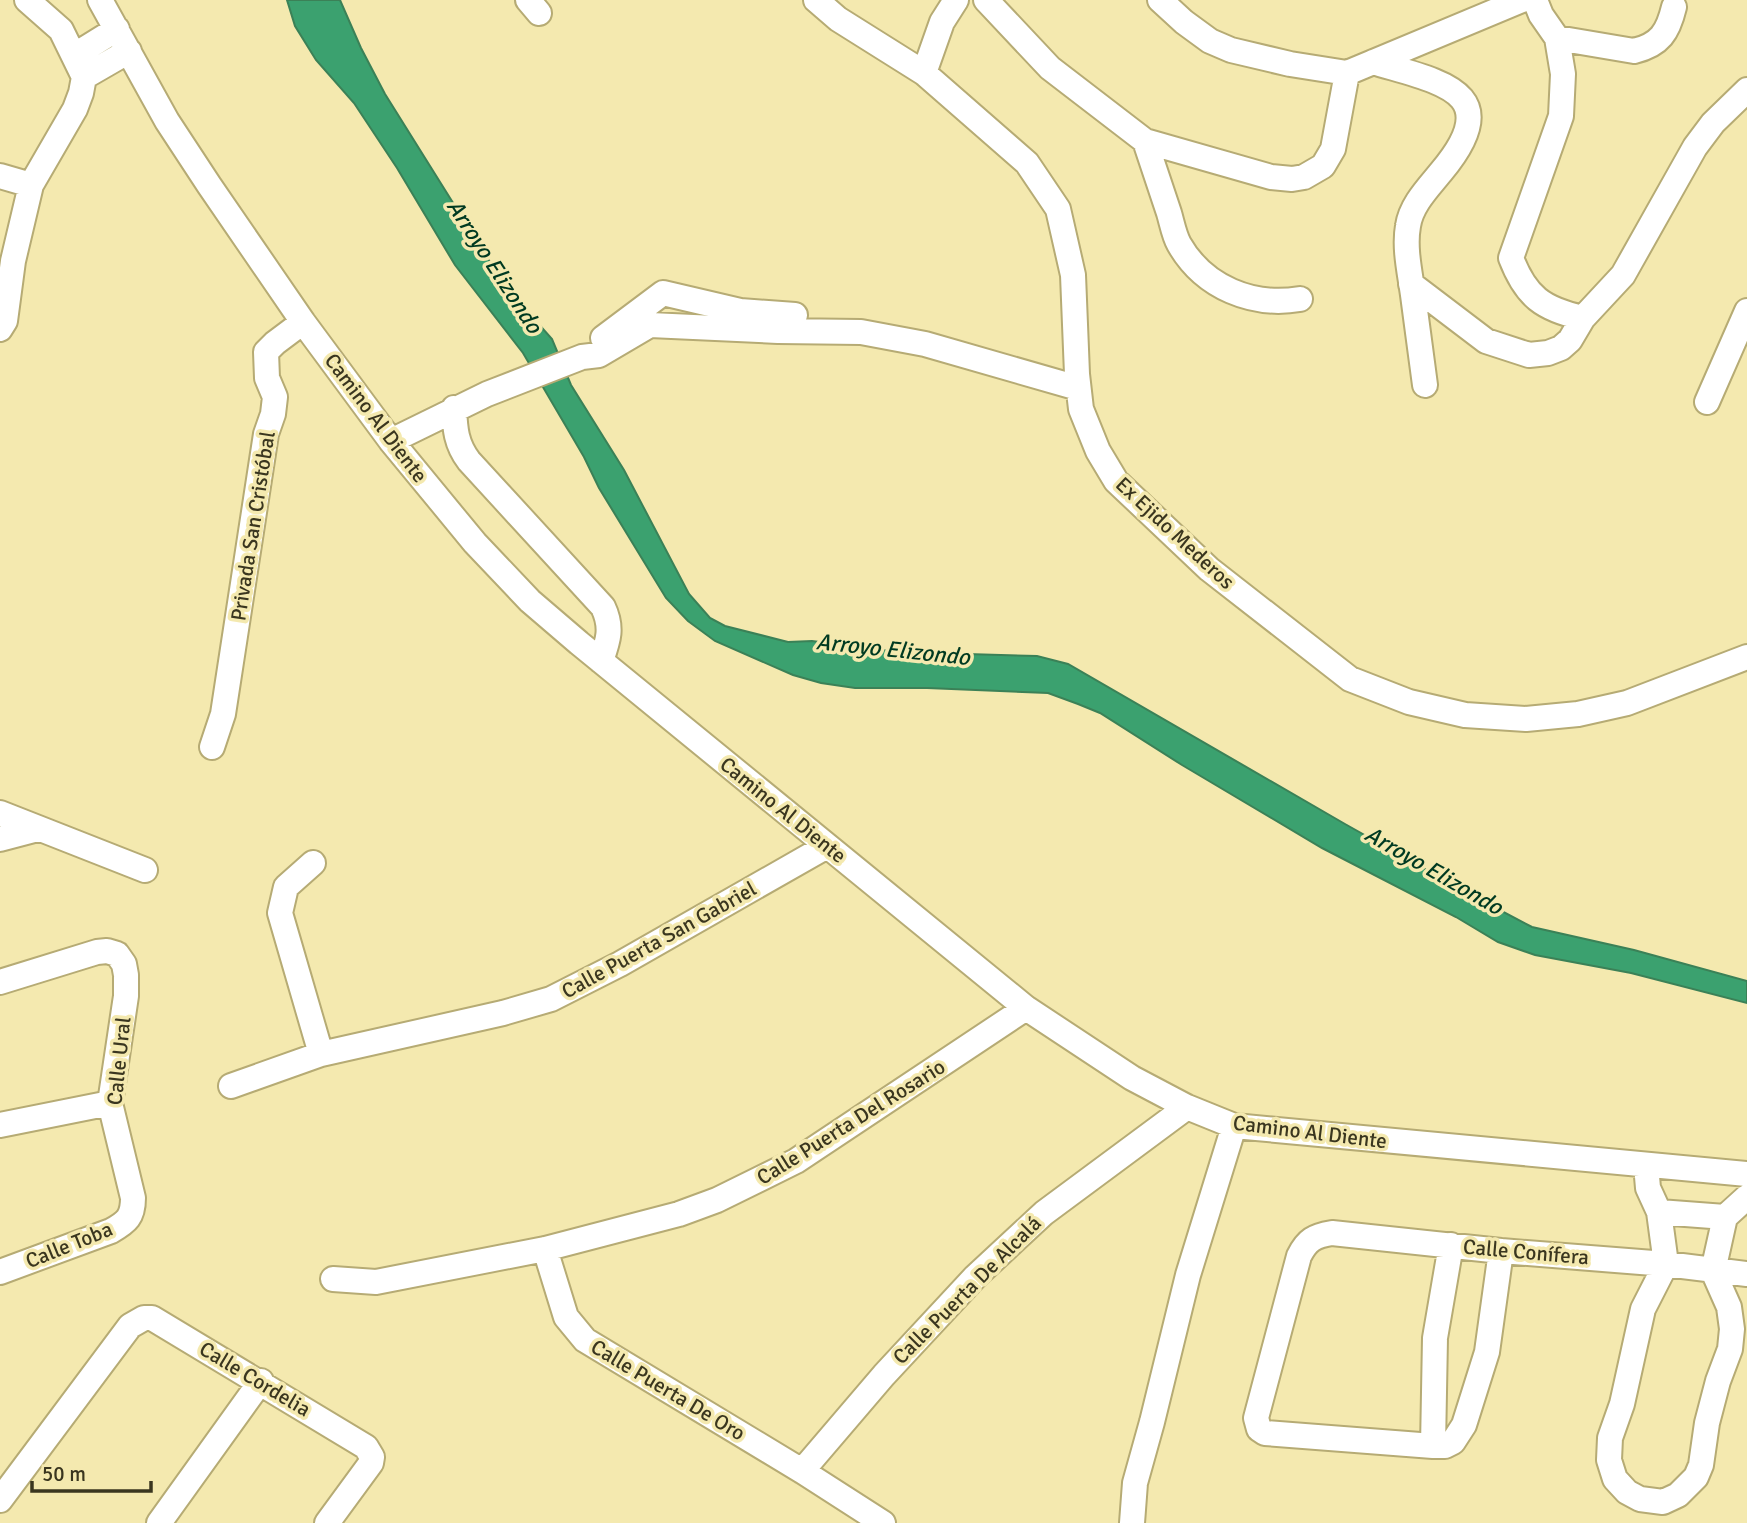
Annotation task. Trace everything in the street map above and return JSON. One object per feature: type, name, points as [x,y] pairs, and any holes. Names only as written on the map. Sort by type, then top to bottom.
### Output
[{"type":"street","points":[[0,329],[5,321],[13,261],[32,186],[81,93],[79,66],[61,30],[27,0]]},
{"type":"street","name":"Camino Al Diente","points":[[100,0],[167,121],[303,322],[391,441],[475,543],[530,601],[601,662],[1026,1008],[1132,1078],[1187,1107],[1234,1126],[1747,1174]]},
{"type":"street","name":"Ex Ejido Mederos","points":[[816,0],[838,19],[924,73],[1027,163],[1058,209],[1073,275],[1077,381],[1081,409],[1098,451],[1116,481],[1219,577],[1320,658],[1350,679],[1409,702],[1465,715],[1526,719],[1578,714],[1627,703],[1747,657]]},
{"type":"street","points":[[924,73],[942,22],[956,0]]},
{"type":"street","points":[[986,0],[1049,68],[1144,141],[1271,177],[1304,177],[1323,166],[1333,149],[1347,73]]},
{"type":"street","points":[[1160,0],[1210,41],[1231,50],[1290,64],[1347,73],[1522,0]]},
{"type":"street","points":[[1535,0],[1541,15],[1557,38],[1563,74],[1561,116],[1511,258],[1518,277],[1528,292],[1558,312],[1583,318]]},
{"type":"street","points":[[1557,38],[1634,51],[1644,49],[1663,37],[1669,27],[1674,7]]},
{"type":"street","points":[[79,66],[117,29]]},
{"type":"street","points":[[79,66],[129,51]]},
{"type":"street","points":[[1373,62],[1452,87],[1469,110],[1469,124],[1459,148],[1417,203],[1408,224],[1407,250],[1425,385]]},
{"type":"street","points":[[1411,284],[1486,341],[1530,355],[1561,348],[1570,340],[1583,318],[1623,275],[1695,147],[1713,123],[1747,90]]},
{"type":"street","points":[[1144,141],[1178,243],[1193,264],[1209,279],[1235,293],[1256,300],[1280,302],[1300,299]]},
{"type":"street","points":[[0,176],[32,186]]},
{"type":"street","points":[[391,441],[454,408],[577,359],[599,355],[647,316],[663,293],[740,311],[779,315],[856,316],[888,321],[927,337],[1077,381]]},
{"type":"street","points":[[688,325],[696,299]]},
{"type":"street","points":[[1707,402],[1747,311]]},
{"type":"street","points":[[647,316],[688,325],[927,337]]},
{"type":"street","name":"Privada San Cristóbal","points":[[212,747],[223,714],[266,434],[273,415],[275,397],[267,378],[266,352],[303,322]]},
{"type":"street","points":[[454,408],[460,449],[603,607],[610,621],[611,634],[601,662]]},
{"type":"street","points":[[0,813],[145,870]]},
{"type":"street","points":[[0,839],[38,829]]},
{"type":"street","name":"Calle Puerta San Gabriel","points":[[231,1086],[321,1055],[503,1013],[551,999],[620,964],[827,846]]},
{"type":"street","points":[[313,863],[286,887],[280,913],[321,1055]]},
{"type":"street","name":"Calle Ural","points":[[0,982],[97,952],[117,954],[124,964],[127,975],[126,996],[110,1102],[133,1198],[133,1211]]},
{"type":"street","name":"Calle Puerta Del Rosario","points":[[333,1279],[376,1282],[545,1249],[679,1214],[752,1184],[796,1161],[1026,1008]]},
{"type":"street","points":[[0,1125],[110,1102]]},
{"type":"street","name":"Calle Puerta De Alcalá","points":[[802,1471],[884,1375],[975,1277],[1044,1213],[1187,1107]]},
{"type":"street","points":[[1132,1523],[1135,1483],[1188,1275],[1234,1126]]},
{"type":"street","points":[[1646,1166],[1648,1188],[1659,1212],[1666,1264],[1643,1309],[1622,1404],[1609,1438],[1609,1461],[1615,1479],[1627,1492],[1640,1499],[1663,1502],[1678,1495],[1696,1477],[1701,1465],[1707,1423],[1730,1349],[1732,1329],[1729,1307],[1713,1271],[1725,1217],[1747,1197]]},
{"type":"street","name":"Calle Toba","points":[[0,1272],[111,1231],[124,1223],[133,1211]]},
{"type":"street","points":[[1659,1212],[1725,1217]]},
{"type":"street","name":"Calle Conífera","points":[[1433,1446],[1265,1433],[1259,1429],[1256,1418],[1299,1256],[1306,1242],[1317,1235],[1332,1233],[1747,1274]]},
{"type":"street","points":[[1451,1245],[1434,1338],[1433,1446],[1445,1446],[1453,1442],[1464,1425],[1487,1352],[1501,1251]]},
{"type":"street","name":"Calle Puerta De Oro","points":[[545,1249],[566,1317],[585,1340],[883,1523]]},
{"type":"street","name":"Calle Cordelia","points":[[0,1500],[130,1326],[137,1320],[152,1318],[261,1381],[370,1451],[371,1462],[327,1523]]},
{"type":"street","points":[[159,1523],[261,1381]]},
{"type":"shaded area","points":[[287,0],[340,0],[385,94],[505,286],[552,339],[571,385],[624,470],[689,594],[710,618],[725,626],[788,642],[812,641],[898,652],[1037,656],[1068,664],[1345,824],[1532,927],[1634,950],[1747,981],[1747,1003],[1631,973],[1535,955],[1498,942],[1456,917],[1322,848],[1100,713],[1048,693],[855,688],[821,683],[793,675],[715,641],[688,621],[666,598],[599,488],[584,457],[523,353],[455,265],[397,168],[354,103],[316,60],[295,26]]},
{"type":"water label","name":"Arroyo Elizondo","points":[[495,266]]},
{"type":"water label","name":"Arroyo Elizondo","points":[[893,649]]},
{"type":"water label","name":"Arroyo Elizondo","points":[[1434,870]]}]
